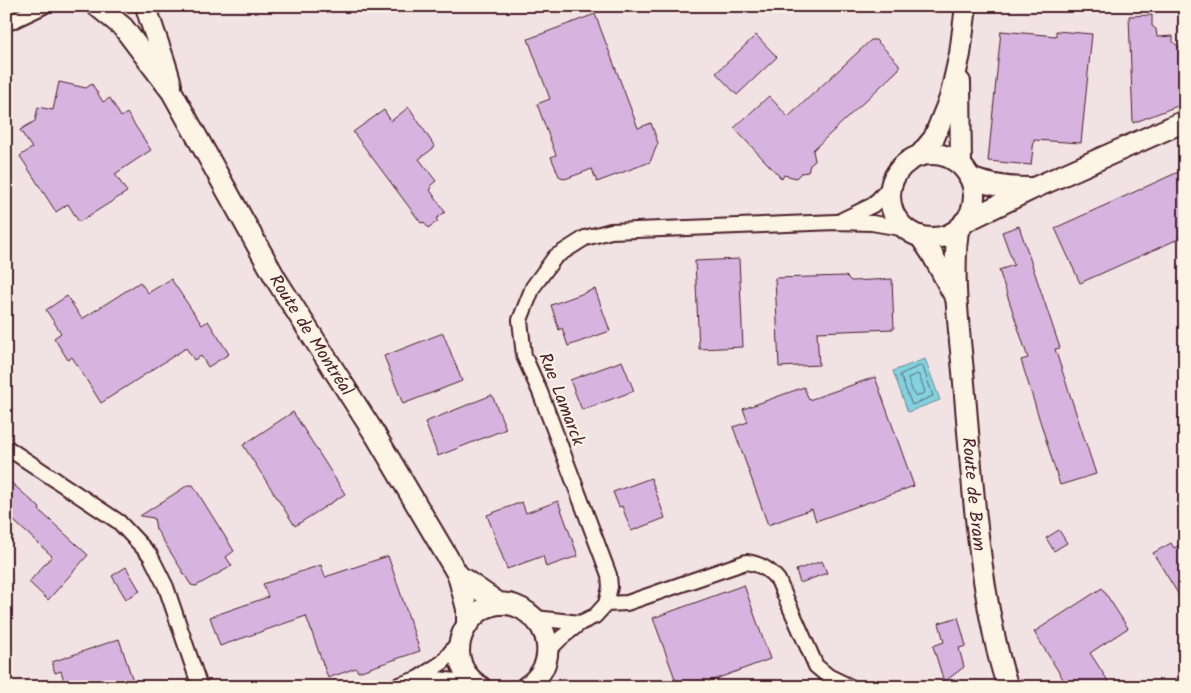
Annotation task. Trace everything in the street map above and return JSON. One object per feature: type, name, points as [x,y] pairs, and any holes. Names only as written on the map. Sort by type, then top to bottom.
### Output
[{"type":"main road","name":"Route de Montréal","points":[[97,6],[123,27],[172,92],[277,281],[376,436],[458,575],[467,609],[459,652],[467,674],[478,685]]},
{"type":"main road","name":"Route de Montréal","points":[[146,6],[167,67],[172,92]]},
{"type":"main road","name":"Route de Bram","points":[[956,300],[932,254],[913,233],[898,221],[892,211],[890,187],[900,167],[920,155],[934,138],[950,98],[960,54],[966,6]]},
{"type":"main road","name":"Route de Bram","points":[[960,54],[965,172],[973,189],[973,201],[970,212],[961,226],[956,246],[956,300],[978,538],[1000,666],[1008,687]]},
{"type":"main road","points":[[913,233],[933,238],[946,235],[1034,188],[1185,121]]},
{"type":"main road","points":[[920,155],[941,155],[952,159],[965,172],[985,184],[1007,188],[1034,188]]},
{"type":"main road","name":"Route de Montréal","points":[[458,575],[500,604]]},
{"type":"main road","points":[[464,631],[476,614],[487,607],[500,604],[513,605],[525,610],[535,618],[545,633],[548,651],[546,663],[536,682]]},
{"type":"main road","points":[[1000,666],[1004,687]]},
{"type":"street","points":[[6,24],[44,6]]},
{"type":"street","name":"Rue Lamarck","points":[[836,222],[873,205],[890,187]]},
{"type":"street","name":"Rue Lamarck","points":[[606,604],[610,587],[609,575],[540,392],[524,356],[520,320],[534,287],[555,257],[585,238],[611,231],[836,222],[872,223],[913,233]]},
{"type":"street","points":[[6,447],[119,522],[150,555],[166,587],[200,687]]},
{"type":"street","points":[[548,651],[580,623],[595,616],[606,604],[627,603],[746,562],[756,563],[772,571],[778,580],[816,666],[828,676],[851,687]]},
{"type":"street","points":[[535,618],[580,623]]},
{"type":"street","points":[[417,679],[443,662],[464,631]]},
{"type":"street","points":[[393,687],[417,679],[427,678],[478,685]]},
{"type":"shaded area","points":[[6,6],[1185,6],[1185,687],[6,687]]},
{"type":"water","points":[[925,359],[940,400],[908,412],[893,371]]},
{"type":"building","points":[[595,14],[638,128],[651,123],[658,143],[650,162],[597,182],[592,169],[565,179],[559,176],[551,157],[556,155],[537,104],[550,99],[528,39]]},
{"type":"building","points":[[1152,15],[1152,26],[1156,29],[1157,37],[1173,36],[1173,42],[1184,51],[1185,103],[1133,123],[1129,16]]},
{"type":"building","points":[[1001,31],[1056,36],[1056,31],[1092,34],[1081,143],[1034,140],[1031,165],[988,161]]},
{"type":"building","points":[[756,35],[777,57],[737,95],[716,73]]},
{"type":"building","points":[[871,40],[876,40],[899,64],[899,69],[813,150],[815,161],[810,165],[808,172],[801,173],[796,178],[784,175],[782,179],[734,128],[769,96],[788,117]]},
{"type":"building","points":[[59,82],[86,88],[92,84],[103,102],[110,98],[121,117],[127,113],[151,150],[115,174],[127,192],[79,222],[68,204],[56,212],[20,156],[32,148],[20,130],[35,121],[38,107],[53,110]]},
{"type":"building","points":[[409,107],[435,147],[419,159],[436,181],[430,186],[432,188],[430,190],[445,212],[436,219],[438,221],[428,228],[424,222],[421,223],[353,132],[384,110],[391,121]]},
{"type":"building","points":[[1185,169],[1185,236],[1080,283],[1055,228]]},
{"type":"building","points":[[1019,226],[1060,348],[1055,349],[1096,474],[1060,485],[1021,360],[1028,358],[999,270],[1014,265],[1002,232]]},
{"type":"building","points":[[739,259],[743,347],[699,349],[695,261]]},
{"type":"building","points":[[846,276],[851,281],[892,279],[894,329],[817,332],[819,365],[779,367],[775,278]]},
{"type":"building","points":[[171,279],[202,325],[208,321],[229,354],[208,367],[201,356],[194,360],[186,348],[101,403],[72,357],[68,360],[54,338],[61,333],[46,310],[67,296],[82,319],[140,282],[148,293]]},
{"type":"building","points":[[595,289],[610,331],[568,346],[562,328],[559,330],[551,305]]},
{"type":"building","points":[[443,333],[462,381],[403,404],[384,356]]},
{"type":"building","points":[[622,361],[634,391],[582,410],[570,380]]},
{"type":"building","points":[[875,377],[914,486],[816,521],[812,509],[768,525],[733,427],[748,422],[743,409],[804,387],[809,400]]},
{"type":"building","points":[[492,395],[506,429],[438,456],[425,422]]},
{"type":"building","points":[[293,412],[345,494],[295,526],[243,445]]},
{"type":"building","points":[[6,478],[88,555],[48,600],[29,582],[52,556],[14,521],[6,530]]},
{"type":"building","points":[[651,478],[665,518],[631,531],[622,506],[619,507],[613,492]]},
{"type":"building","points":[[188,485],[193,485],[234,551],[226,557],[232,566],[196,586],[191,585],[156,529],[154,518],[140,516]]},
{"type":"building","points":[[558,501],[578,556],[546,567],[543,556],[507,569],[487,515],[522,502],[526,513]]},
{"type":"building","points":[[1059,530],[1067,543],[1054,551],[1046,538]]},
{"type":"building","points":[[1185,542],[1185,605],[1153,553],[1171,543],[1174,548]]},
{"type":"building","points":[[388,556],[420,651],[358,672],[356,668],[328,678],[306,616],[220,646],[210,617],[268,597],[263,584],[321,565],[325,577]]},
{"type":"building","points":[[822,561],[827,573],[800,583],[796,570]]},
{"type":"building","points":[[126,567],[140,591],[126,599],[112,576]]},
{"type":"building","points":[[744,585],[770,659],[694,687],[678,687],[653,618]]},
{"type":"building","points":[[1102,588],[1128,628],[1090,653],[1112,687],[1068,687],[1034,632]]},
{"type":"building","points":[[958,617],[966,646],[959,648],[964,667],[944,682],[933,646],[944,642],[939,623]]},
{"type":"building","points":[[119,639],[135,687],[66,687],[61,671],[55,673],[52,662]]}]
